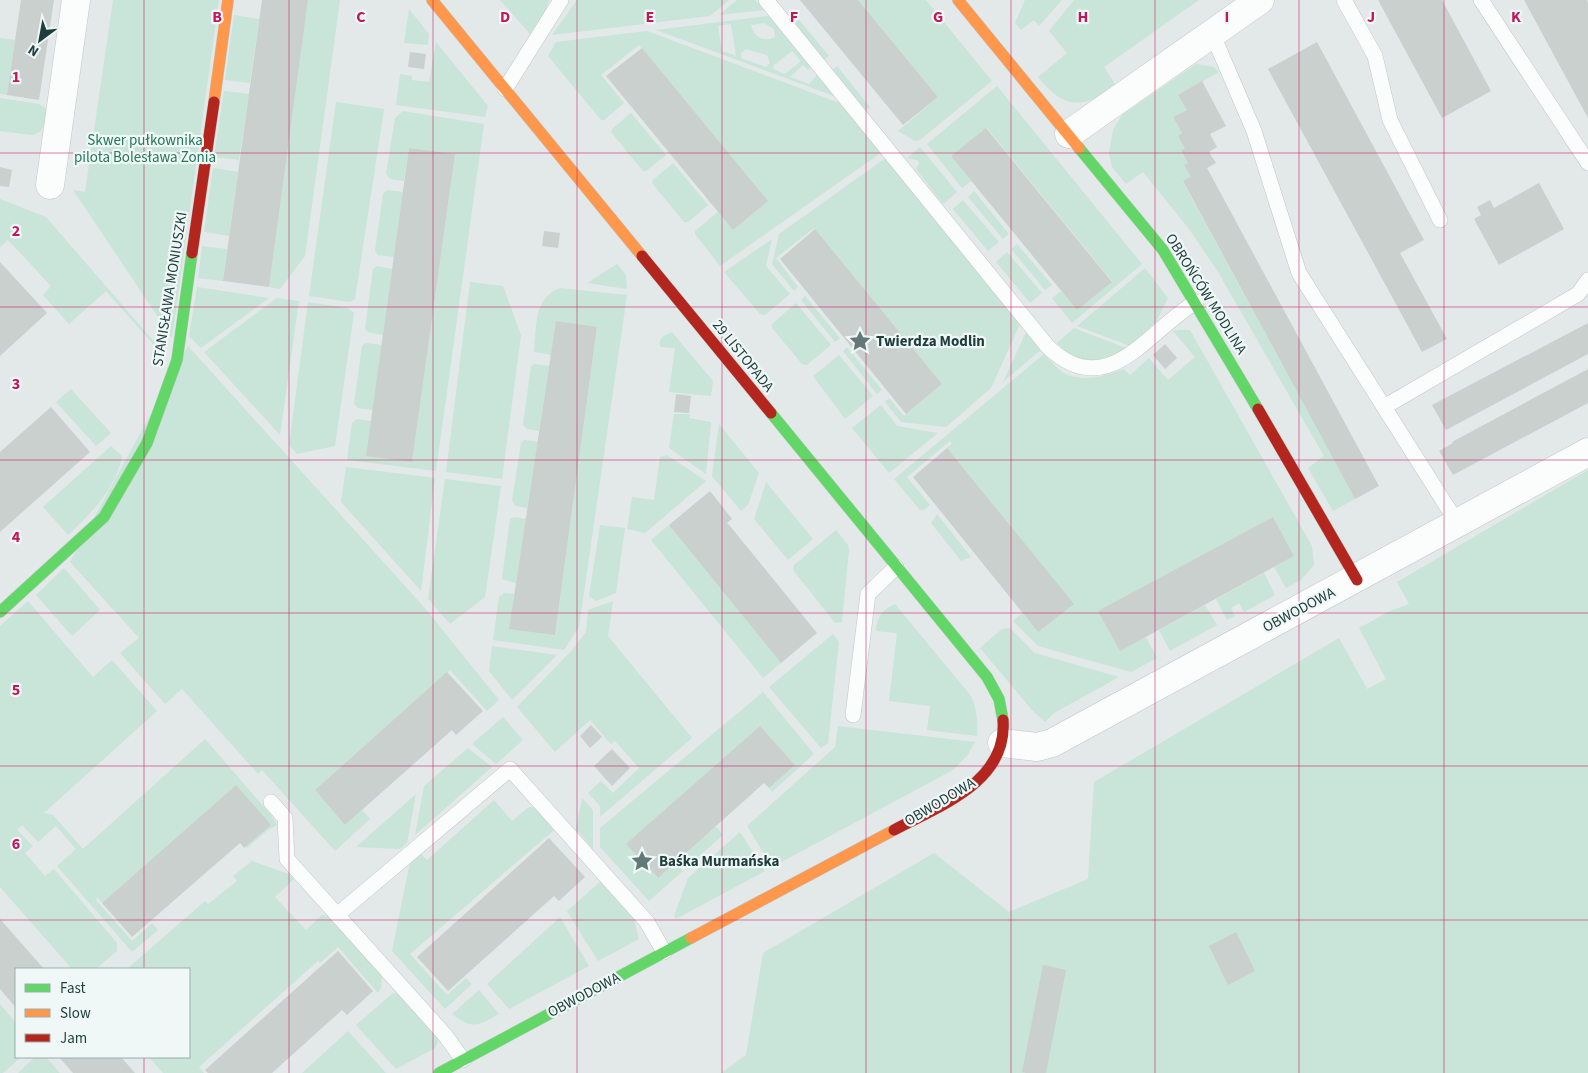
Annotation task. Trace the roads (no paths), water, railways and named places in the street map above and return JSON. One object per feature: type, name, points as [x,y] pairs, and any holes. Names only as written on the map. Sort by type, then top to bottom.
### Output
[{"type":"street","points":[[50,185],[76,0]]},
{"type":"street","name":"STANISŁAWA MONIUSZKI","points":[[0,612],[104,517],[147,443],[177,360],[228,0]]},
{"type":"street","name":"29 LISTOPADA","points":[[432,0],[993,686],[1004,712],[1002,743]]},
{"type":"street","name":"OBROŃCÓW MODLINA","points":[[958,0],[1163,250],[1196,302],[1357,580]]},
{"type":"street","points":[[1069,134],[1260,0]]},
{"type":"street","name":"OBWODOWA","points":[[439,1073],[956,796],[977,782],[992,764],[1002,743],[1037,747],[1052,743],[1357,580],[1588,452]]},
{"type":"lane","points":[[505,89],[561,0]]},
{"type":"lane","points":[[766,0],[1059,357],[1075,367],[1092,368],[1114,363],[1137,350],[1180,311],[1196,302]]},
{"type":"lane","points":[[1344,0],[1375,56],[1390,120],[1440,220]]},
{"type":"lane","points":[[1481,0],[1588,163]]},
{"type":"lane","points":[[1212,33],[1254,131],[1299,273],[1458,524]]},
{"type":"lane","points":[[1384,407],[1578,294],[1588,280]]},
{"type":"lane","points":[[853,715],[868,594],[896,567]]},
{"type":"lane","points":[[337,914],[510,769],[647,922],[664,952]]},
{"type":"lane","points":[[271,802],[285,818],[287,860],[445,1034],[463,1060]]},
{"type":"place","name":"Twierdza Modlin","points":[[860,341]]},
{"type":"place","name":"Baśka Murmańska","points":[[642,861]]},
{"type":"park label","name":"Skwer pułkownika pilota Bolesława Zonia","points":[[145,148]]}]
